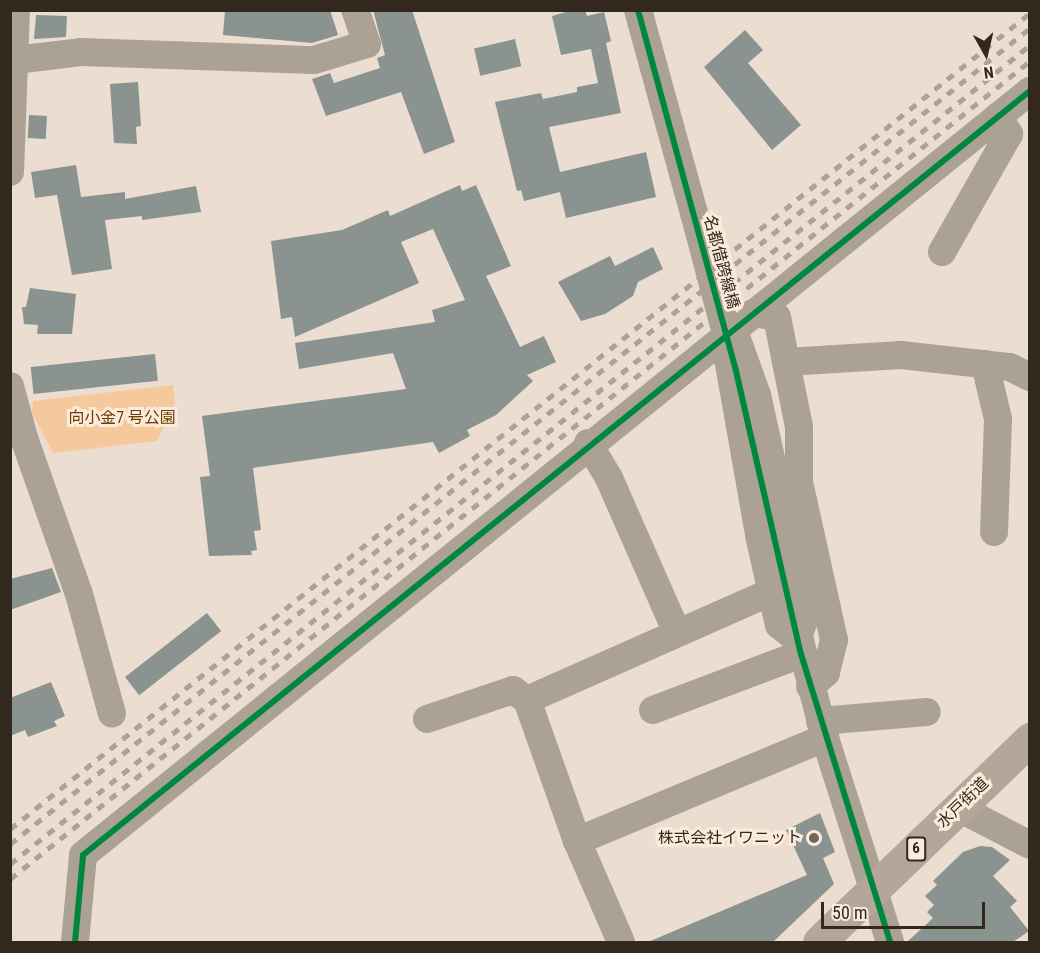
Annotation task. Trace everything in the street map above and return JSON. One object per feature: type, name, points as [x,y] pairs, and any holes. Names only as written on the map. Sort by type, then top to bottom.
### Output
[{"type":"highway","name":"水戸街道","points":[[819,942],[1029,739]]},
{"type":"street","points":[[15,60],[81,51],[314,60],[367,44],[355,10]]},
{"type":"street","name":"名都借跨線橋","points":[[639,15],[736,371],[810,687],[890,942]]},
{"type":"street","points":[[10,172],[15,60],[14,20]]},
{"type":"street","points":[[75,942],[83,855],[588,443],[1029,91]]},
{"type":"street","points":[[942,252],[1009,134],[998,116]]},
{"type":"street","points":[[737,326],[777,317],[799,426],[799,482],[834,640],[826,673],[810,687]]},
{"type":"street","points":[[737,326],[759,535],[779,625],[797,637]]},
{"type":"street","points":[[653,710],[797,637],[806,616],[757,395],[737,326]]},
{"type":"street","points":[[786,362],[901,355],[1010,367],[1029,377]]},
{"type":"street","points":[[985,364],[998,419],[994,532]]},
{"type":"street","points":[[10,386],[24,438],[80,594],[112,714]]},
{"type":"street","points":[[588,443],[609,478],[676,633]]},
{"type":"street","points":[[527,700],[772,591]]},
{"type":"street","points":[[427,719],[513,690],[527,700],[577,842],[619,942]]},
{"type":"street","points":[[577,842],[823,730],[927,712]]},
{"type":"street","points":[[959,808],[1029,845]]},
{"type":"green space","name":"向小金7 号公園","points":[[173,385],[175,402],[157,441],[53,453],[32,413],[33,401]]},
{"type":"building","points":[[225,10],[330,10],[338,35],[312,43],[223,35]]},
{"type":"building","points":[[373,10],[412,10],[455,142],[424,154],[401,92],[326,116],[312,79],[330,73],[334,83],[380,68],[377,58],[385,55]]},
{"type":"building","points":[[573,10],[585,10],[587,16],[604,12],[611,41],[606,43],[621,113],[549,127],[560,172],[646,152],[656,197],[566,218],[560,192],[524,201],[521,190],[517,191],[495,102],[541,93],[543,99],[577,92],[577,87],[598,83],[591,49],[561,55],[552,16]]},
{"type":"building","points":[[36,15],[67,16],[66,37],[34,39]]},
{"type":"building","points":[[745,30],[763,50],[748,63],[801,125],[772,150],[704,67]]},
{"type":"building","points":[[515,39],[521,66],[480,76],[474,48]]},
{"type":"building","points":[[138,82],[141,126],[136,127],[137,144],[114,143],[110,84]]},
{"type":"building","points":[[29,115],[47,116],[46,139],[28,138]]},
{"type":"building","points":[[76,165],[81,197],[125,192],[125,199],[196,186],[201,212],[142,220],[142,216],[105,220],[112,269],[72,275],[57,195],[35,198],[31,172]]},
{"type":"building","points":[[460,185],[462,191],[476,185],[511,266],[486,276],[520,347],[544,336],[556,362],[527,375],[533,381],[496,415],[467,430],[470,436],[439,453],[433,442],[253,468],[261,530],[254,531],[257,550],[251,551],[252,555],[209,556],[200,477],[210,476],[202,416],[406,389],[393,353],[299,369],[295,343],[435,322],[432,310],[465,300],[433,229],[401,242],[419,283],[295,337],[292,317],[281,319],[271,241],[342,230],[388,210],[390,216]]},
{"type":"building","points":[[653,247],[663,269],[638,282],[633,296],[605,314],[581,321],[558,282],[610,256],[615,266]]},
{"type":"building","points":[[30,288],[76,294],[72,334],[37,334],[38,325],[24,324],[22,307],[26,307]]},
{"type":"building","points":[[155,354],[158,381],[34,394],[31,367]]},
{"type":"building","points":[[52,568],[61,592],[10,610],[10,579]]},
{"type":"building","points":[[207,613],[221,631],[139,695],[125,677]]},
{"type":"building","points":[[51,682],[65,716],[54,721],[57,726],[28,737],[25,730],[10,736],[10,698]]},
{"type":"building","points":[[820,813],[835,852],[823,858],[834,884],[773,942],[648,942],[807,875],[786,830]]},
{"type":"building","points":[[980,846],[992,847],[1010,860],[993,876],[1017,901],[1010,907],[1029,931],[1013,942],[907,942],[933,918],[927,912],[934,905],[925,896],[937,885],[933,881],[963,852]]},
{"type":"railway","points":[[10,829],[1030,13]]},
{"type":"railway","points":[[10,844],[1030,28]]},
{"type":"railway","points":[[10,864],[1030,45]]},
{"type":"railway","points":[[10,879],[1030,61]]},
{"type":"cycle path","points":[[638,10],[736,371],[801,654],[890,942]]},
{"type":"cycle path","points":[[75,942],[83,855],[1030,91]]},
{"type":"place","name":"株式会社イワニット","points":[[814,838]]}]
